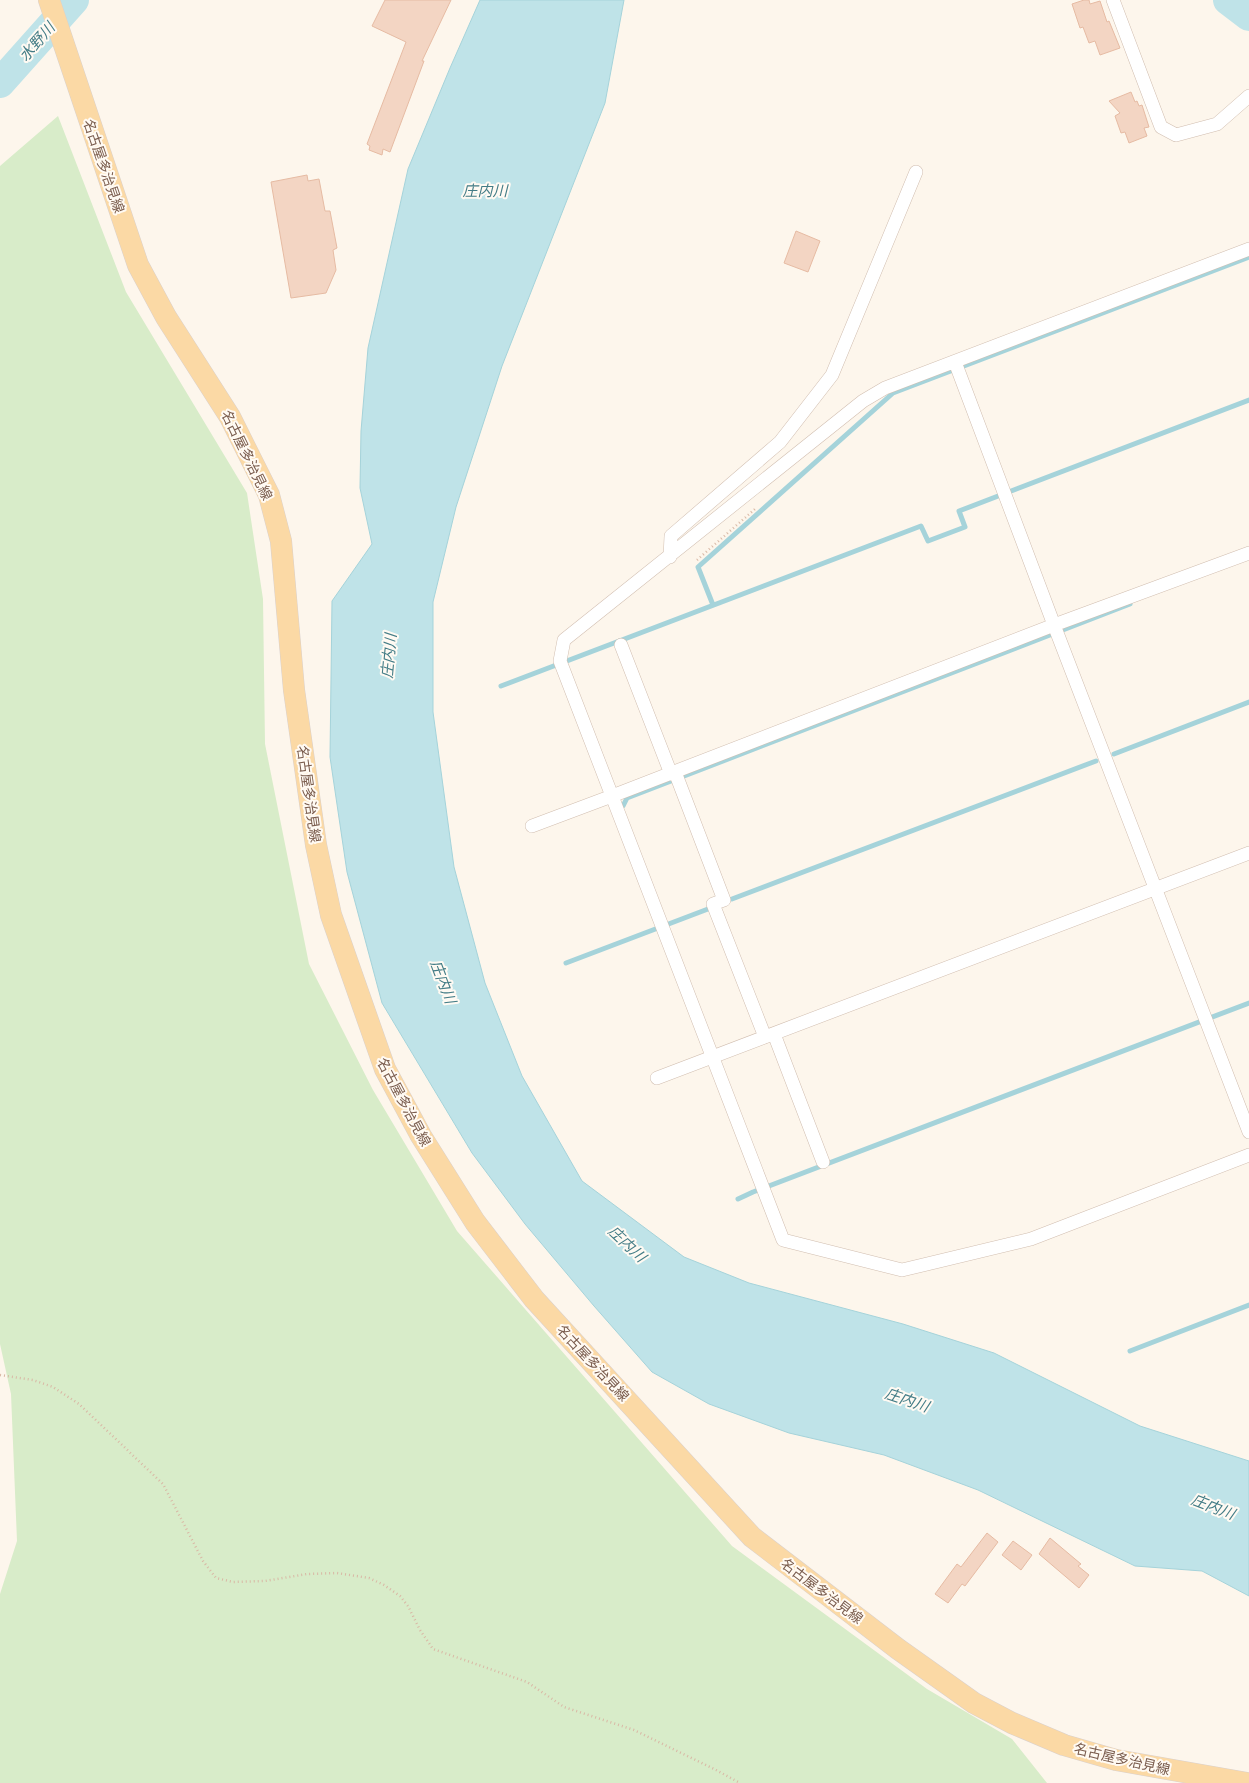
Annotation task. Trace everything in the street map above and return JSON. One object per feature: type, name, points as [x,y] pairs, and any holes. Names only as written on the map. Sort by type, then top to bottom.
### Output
[{"type":"main road","name":"名古屋多治見線","points":[[49,2],[138,265],[166,317],[230,417],[269,495],[281,541],[294,690],[316,845],[331,915],[385,1070],[420,1136],[475,1222],[534,1299],[752,1537],[898,1649],[974,1703],[1012,1723],[1064,1745],[1116,1760],[1247,1783]]},
{"type":"street","points":[[1112,0],[1161,127],[1176,135],[1217,124],[1249,96]]},
{"type":"street","points":[[670,557],[671,536],[780,442],[832,376],[916,172]]},
{"type":"street","points":[[1249,249],[885,388],[863,401],[670,557],[564,640],[560,661],[783,1240],[902,1270],[1031,1239],[1249,1155]]},
{"type":"street","points":[[955,362],[1054,625],[1249,1132]]},
{"type":"street","points":[[532,826],[673,773],[1054,625],[1249,553]]},
{"type":"street","points":[[621,645],[724,900],[713,904],[822,1162]]},
{"type":"street","points":[[657,1078],[1249,853]]},
{"type":"path","points":[[0,1375],[11,1376],[53,1387],[79,1404],[164,1484],[203,1561],[216,1578],[233,1582],[265,1581],[307,1574],[337,1573],[369,1578],[384,1585],[400,1596],[408,1606],[420,1630],[433,1649],[528,1682],[564,1707],[634,1730],[740,1783]]},
{"type":"green space","points":[[58,116],[126,292],[247,493],[263,599],[265,744],[309,964],[373,1090],[457,1231],[732,1546],[927,1689],[1012,1739],[1047,1783],[0,1783],[0,1594],[17,1541],[11,1394],[0,1344],[0,166]]},
{"type":"water","name":"庄内川","points":[[480,0],[624,0],[605,103],[502,366],[456,507],[433,602],[433,712],[454,867],[485,983],[522,1076],[582,1181],[684,1257],[749,1283],[903,1324],[994,1353],[1140,1426],[1249,1461],[1249,1596],[1202,1571],[1135,1566],[978,1490],[884,1455],[789,1433],[709,1404],[652,1372],[525,1224],[472,1153],[382,1003],[347,872],[330,757],[332,601],[372,544],[360,488],[361,431],[368,348],[408,169]]},
{"type":"building","points":[[385,0],[451,0],[422,61],[424,61],[390,152],[383,149],[382,155],[369,150],[370,146],[367,144],[406,42],[372,26]]},
{"type":"building","points":[[1089,0],[1090,4],[1100,1],[1107,22],[1109,21],[1120,48],[1100,55],[1095,41],[1089,43],[1083,27],[1080,28],[1072,4]]},
{"type":"building","points":[[1131,92],[1135,102],[1137,101],[1139,106],[1142,105],[1149,127],[1144,128],[1147,136],[1129,143],[1125,132],[1121,133],[1115,116],[1120,113],[1109,101]]},
{"type":"building","points":[[307,175],[308,181],[319,179],[325,211],[330,211],[337,248],[333,250],[336,270],[326,293],[291,298],[271,182]]},
{"type":"building","points":[[796,231],[820,241],[808,272],[784,263]]},
{"type":"building","points":[[987,1533],[998,1542],[965,1586],[962,1584],[948,1603],[935,1594],[957,1564],[961,1567]]},
{"type":"building","points":[[1050,1538],[1081,1564],[1078,1566],[1089,1575],[1079,1588],[1039,1554]]},
{"type":"building","points":[[1013,1541],[1032,1555],[1021,1570],[1002,1555]]},
{"type":"waterway","name":"水野川","points":[[0,83],[74,0]]},
{"type":"waterway","points":[[1228,0],[1249,16]]},
{"type":"waterway","points":[[713,605],[698,567],[893,393],[1249,257]]},
{"type":"waterway","points":[[501,686],[921,526],[928,541],[965,527],[959,511],[1249,400]]},
{"type":"waterway","points":[[623,806],[627,798],[1130,604]]},
{"type":"waterway","points":[[1114,754],[1249,702]]},
{"type":"waterway","points":[[732,899],[1096,761]]},
{"type":"waterway","points":[[566,963],[708,909]]},
{"type":"waterway","points":[[738,1199],[1249,1003]]},
{"type":"waterway","points":[[1130,1351],[1249,1305]]}]
